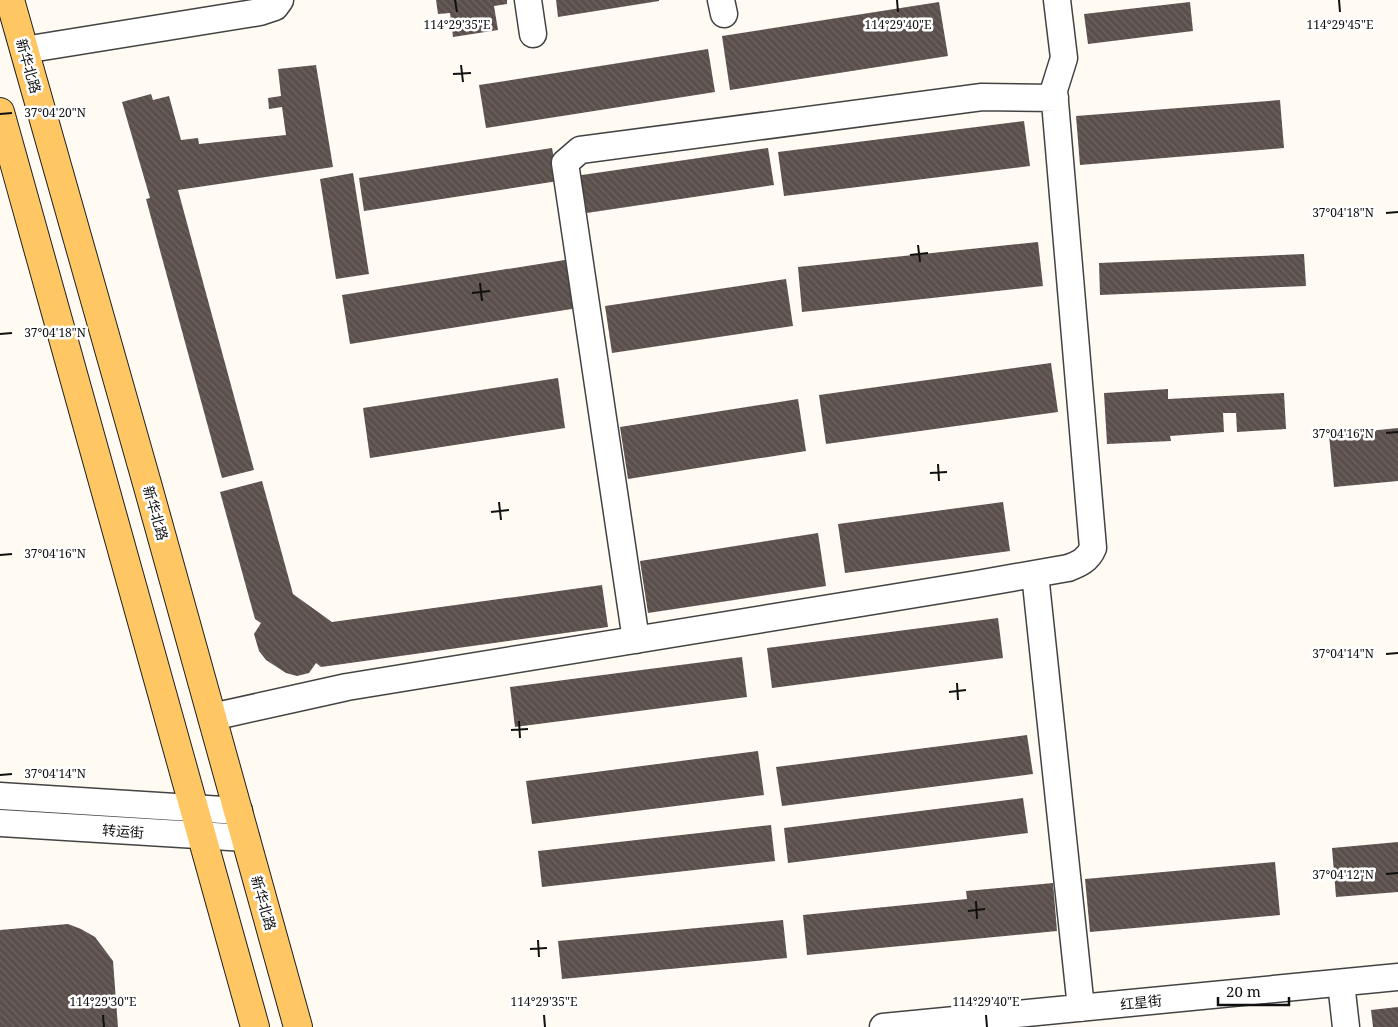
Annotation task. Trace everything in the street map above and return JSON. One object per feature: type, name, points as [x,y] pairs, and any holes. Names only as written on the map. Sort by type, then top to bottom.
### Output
[{"type":"main road","name":"新华北路","points":[[10,0],[298,1027]]},
{"type":"main road","points":[[0,112],[255,1027]]},
{"type":"street","points":[[24,50],[260,12],[275,7],[280,0]]},
{"type":"street","points":[[528,0],[533,34]]},
{"type":"street","points":[[212,717],[347,687],[1034,574],[1080,564],[1093,548],[1054,90],[1064,58],[1058,0]]},
{"type":"street","points":[[636,640],[565,163],[580,150],[982,97],[1055,98]]},
{"type":"street","points":[[1034,574],[1081,1008]]},
{"type":"street","name":"转运街","points":[[0,796],[238,812]]},
{"type":"street","name":"转运街","points":[[0,823],[246,838]]},
{"type":"street","name":"红星街","points":[[884,1027],[1398,977]]},
{"type":"street","points":[[1340,983],[1346,1027]]},
{"type":"building","points":[[436,0],[507,0],[507,4],[494,6],[498,30],[453,37],[450,13],[438,14]]},
{"type":"building","points":[[556,0],[659,0],[659,1],[558,17]]},
{"type":"building","points":[[939,2],[948,56],[730,90],[722,36]]},
{"type":"building","points":[[1190,2],[1193,31],[1088,44],[1084,14]]},
{"type":"building","points":[[708,49],[715,92],[486,128],[479,85]]},
{"type":"building","points":[[316,65],[333,167],[178,190],[254,470],[222,478],[146,199],[150,198],[122,102],[151,94],[153,100],[169,96],[181,140],[198,138],[199,144],[286,135],[282,107],[269,109],[268,98],[281,96],[278,69]]},
{"type":"building","points":[[1280,100],[1284,148],[1080,165],[1076,116]]},
{"type":"building","points":[[1024,121],[1030,166],[784,196],[778,152]]},
{"type":"building","points":[[552,148],[558,181],[364,211],[359,178]]},
{"type":"building","points":[[768,148],[774,185],[580,214],[575,176]]},
{"type":"building","points":[[353,173],[369,274],[336,279],[320,179]]},
{"type":"building","points":[[1038,242],[1043,286],[802,312],[798,267]]},
{"type":"building","points":[[1304,254],[1306,286],[1100,295],[1099,263]]},
{"type":"building","points":[[571,259],[578,308],[350,344],[342,295]]},
{"type":"building","points":[[786,279],[793,326],[612,353],[605,306]]},
{"type":"building","points":[[1051,363],[1058,412],[826,444],[819,395]]},
{"type":"building","points":[[558,378],[565,428],[370,458],[363,408]]},
{"type":"building","points":[[1168,389],[1168,399],[1284,393],[1286,429],[1237,432],[1236,413],[1223,413],[1224,432],[1170,436],[1171,441],[1107,444],[1104,393]]},
{"type":"building","points":[[798,399],[806,451],[628,479],[620,427]]},
{"type":"building","points":[[1398,428],[1398,481],[1334,487],[1329,435]]},
{"type":"building","points":[[262,481],[293,594],[332,622],[602,585],[608,627],[321,667],[316,663],[309,673],[297,676],[286,673],[266,660],[259,651],[254,634],[261,623],[255,619],[220,492]]},
{"type":"building","points":[[1003,502],[1010,551],[845,573],[838,524]]},
{"type":"building","points":[[818,533],[826,586],[648,613],[640,561]]},
{"type":"building","points":[[998,618],[1003,658],[772,688],[767,648]]},
{"type":"building","points":[[742,657],[747,697],[515,727],[510,687]]},
{"type":"building","points":[[1027,735],[1033,774],[782,806],[776,767]]},
{"type":"building","points":[[758,751],[764,795],[532,824],[526,781]]},
{"type":"building","points":[[1023,798],[1028,833],[788,863],[784,828]]},
{"type":"building","points":[[771,825],[775,861],[542,887],[538,851]]},
{"type":"building","points":[[1398,842],[1398,892],[1336,897],[1332,848]]},
{"type":"building","points":[[1275,862],[1280,915],[1090,932],[1085,879]]},
{"type":"building","points":[[1053,883],[1057,931],[807,955],[803,915],[967,899],[966,891]]},
{"type":"building","points":[[783,920],[787,958],[562,979],[558,941]]},
{"type":"building","points":[[68,924],[95,937],[113,961],[118,1027],[0,1027],[0,930]]},
{"type":"building","points":[[1398,1007],[1398,1027],[1373,1027],[1371,1010]]}]
